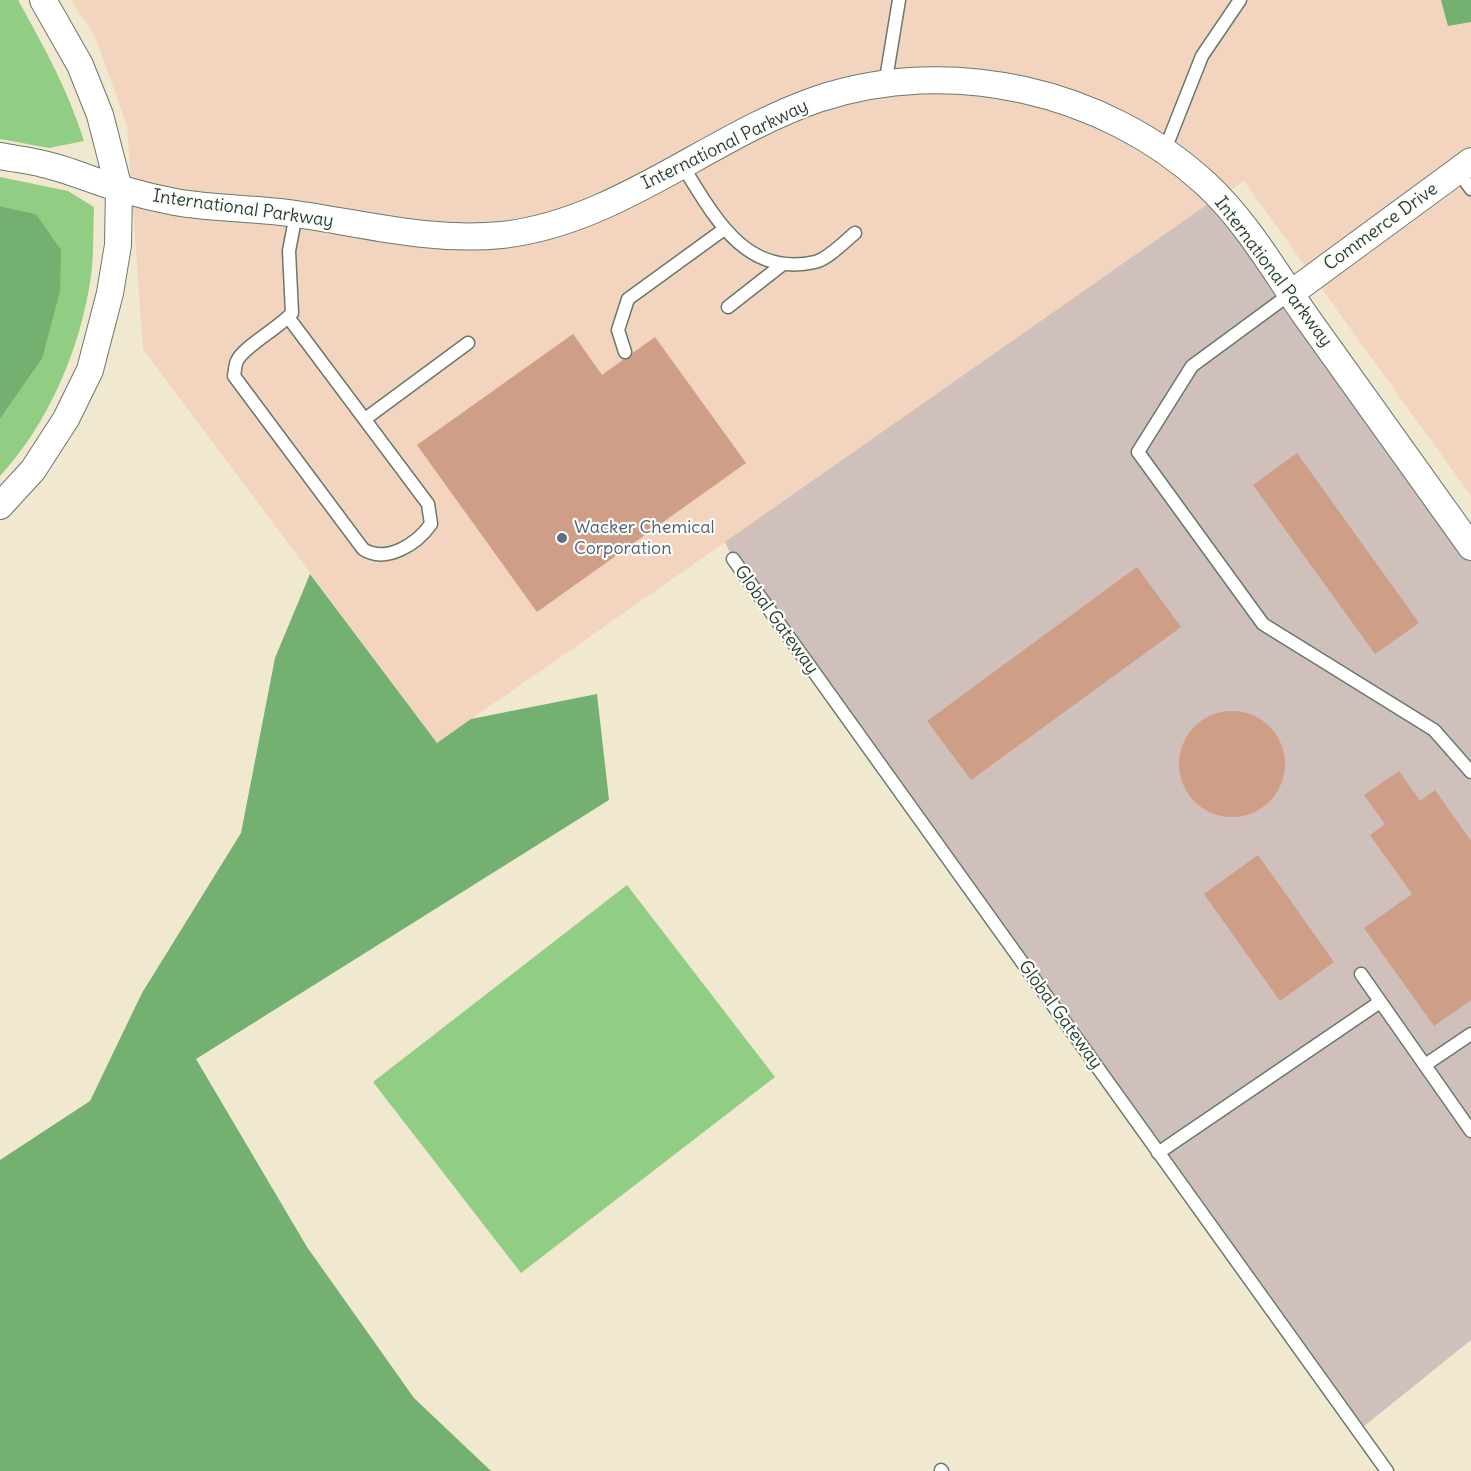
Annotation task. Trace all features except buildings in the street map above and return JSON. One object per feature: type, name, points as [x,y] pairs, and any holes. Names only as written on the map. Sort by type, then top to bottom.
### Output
[{"type":"street","points":[[0,506],[33,470],[66,419],[90,370],[110,293],[118,245],[119,189],[100,116],[88,85],[43,0]]},
{"type":"street","name":"International Parkway","points":[[0,156],[45,164],[119,189],[178,203],[296,214],[428,237],[503,235],[544,228],[586,214],[777,116],[850,90],[913,81],[973,81],[1049,95],[1109,120],[1164,152],[1205,184],[1230,210],[1471,547]]},
{"type":"street","name":"Commerce Drive","points":[[1290,294],[1467,173]]},
{"type":"lane","points":[[885,85],[899,0]]},
{"type":"lane","points":[[1164,152],[1202,56],[1240,0]]},
{"type":"lane","points":[[682,165],[723,230],[748,252],[783,264],[816,262],[855,233]]},
{"type":"lane","points":[[288,317],[428,504],[431,524],[425,533],[389,555],[373,556],[363,549],[234,376],[236,362],[243,353],[292,312],[289,251],[296,214]]},
{"type":"lane","points":[[625,352],[618,330],[628,299],[723,230]]},
{"type":"lane","points":[[728,307],[783,264]]},
{"type":"lane","points":[[1290,294],[1192,366],[1138,452],[1263,624],[1434,730],[1471,772]]},
{"type":"lane","points":[[365,419],[468,342]]},
{"type":"lane","name":"Global Gateway","points":[[733,559],[1387,1471]]},
{"type":"lane","points":[[1361,974],[1471,1131]]},
{"type":"lane","points":[[1158,1153],[1380,1002]]},
{"type":"lane","points":[[1425,1065],[1471,1034]]},
{"type":"shaded area","points":[[71,0],[1471,0],[1471,496],[1244,181],[437,743],[143,349],[127,126],[95,36]]},
{"type":"shaded area","points":[[1218,197],[1471,547],[1471,1340],[1358,1431],[733,559],[725,542]]},
{"type":"green space","points":[[0,0],[18,0],[63,86],[84,141],[49,148],[0,139]]},
{"type":"green space","points":[[1441,0],[1471,0],[1471,22],[1448,26]]},
{"type":"green space","points":[[0,177],[68,191],[94,207],[91,276],[71,357],[48,408],[18,455],[0,476],[0,419],[42,359],[36,214],[0,206]]},
{"type":"green space","points":[[0,206],[36,214],[61,250],[60,291],[42,359],[0,419]]},
{"type":"green space","points":[[310,574],[437,743],[471,719],[597,694],[609,800],[196,1059],[307,1247],[414,1398],[491,1471],[0,1471],[0,1160],[90,1101],[142,993],[241,833],[275,658]]},
{"type":"green space","points":[[627,885],[775,1077],[521,1273],[373,1082]]},
{"type":"place","name":"Wacker Chemical Corporation","points":[[562,538]]}]
